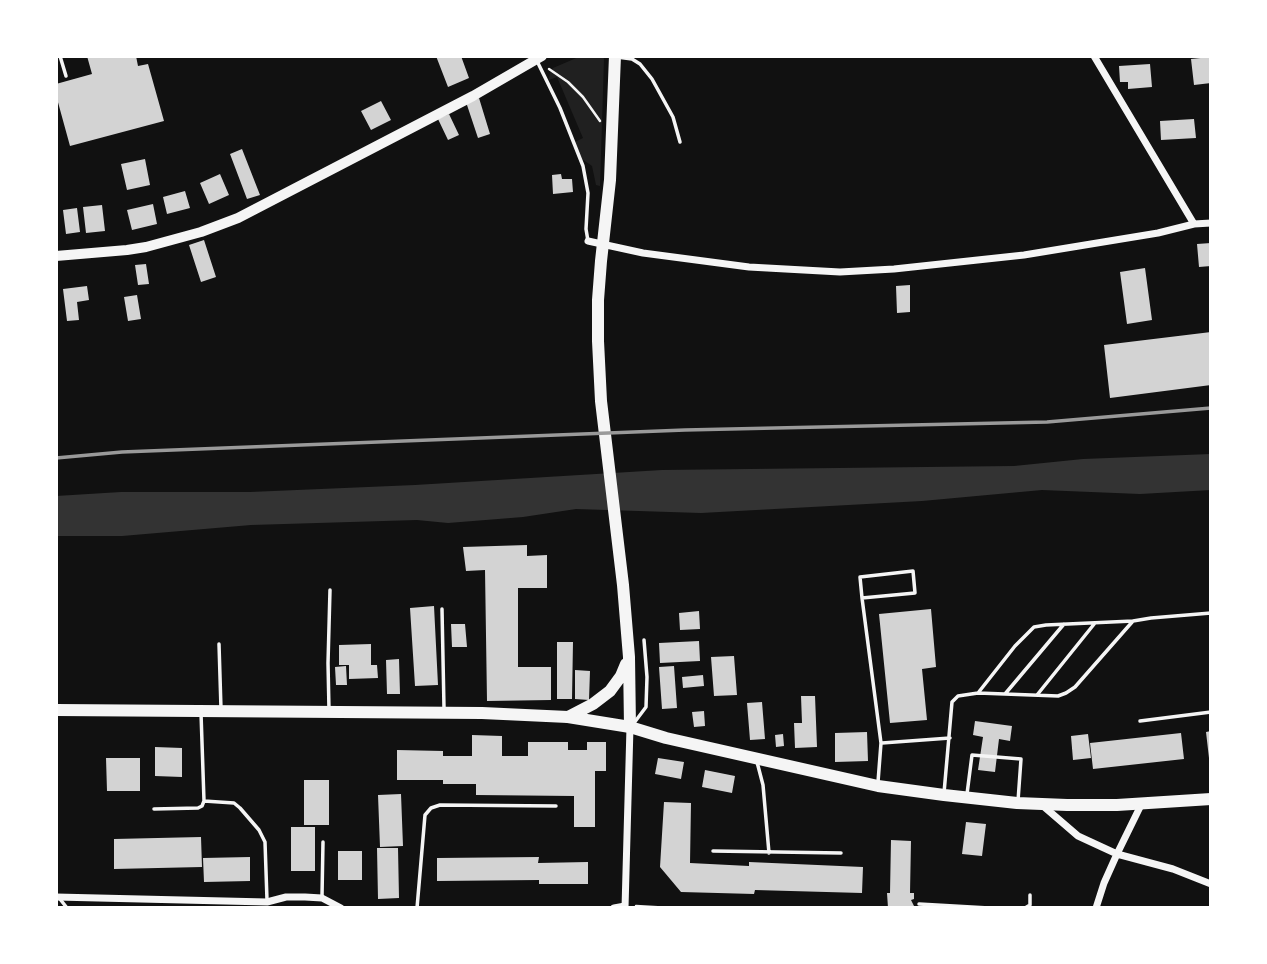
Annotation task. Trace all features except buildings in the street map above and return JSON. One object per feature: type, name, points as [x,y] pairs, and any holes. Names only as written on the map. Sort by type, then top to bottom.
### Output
[{"type":"main road","points":[[615,56],[610,180],[598,300],[598,353],[629,657],[630,727]]},
{"type":"main road","points":[[56,256],[146,247],[201,232],[237,218],[473,96],[537,57]]},
{"type":"main road","points":[[568,718],[610,691],[621,676],[629,657]]},
{"type":"main road","points":[[56,710],[444,713],[568,718],[630,727],[666,738],[878,786],[944,795],[1042,805],[1211,799]]},
{"type":"street","points":[[1094,56],[1194,224]]},
{"type":"street","points":[[588,241],[643,253],[749,267],[840,272],[894,269],[1024,254],[1211,223]]},
{"type":"street","points":[[614,908],[625,907],[630,727]]},
{"type":"street","points":[[1096,908],[1104,883],[1142,803]]},
{"type":"street","points":[[1042,805],[1078,836],[1117,854],[1173,869],[1211,884]]},
{"type":"street","points":[[57,897],[267,902],[286,897],[322,898],[338,907]]},
{"type":"lane","points":[[60,56],[66,76]]},
{"type":"lane","points":[[615,56],[632,59],[640,64],[652,79],[673,117],[680,142]]},
{"type":"lane","points":[[537,57],[583,166],[588,193],[588,241]]},
{"type":"lane","points":[[862,598],[915,593],[913,571],[860,577],[862,598],[881,743],[878,786]]},
{"type":"lane","points":[[329,712],[330,590]]},
{"type":"lane","points":[[442,609],[444,713]]},
{"type":"lane","points":[[978,693],[1015,646],[1034,627],[1211,613]]},
{"type":"lane","points":[[944,795],[952,702],[958,696],[978,693],[1058,696],[1066,693],[1075,687],[1133,621]]},
{"type":"lane","points":[[1037,695],[1095,623]]},
{"type":"lane","points":[[1005,694],[1063,624]]},
{"type":"lane","points":[[630,727],[646,707],[644,640]]},
{"type":"lane","points":[[219,643],[221,711]]},
{"type":"lane","points":[[154,809],[198,808],[204,802],[201,711]]},
{"type":"lane","points":[[1140,721],[1211,712]]},
{"type":"lane","points":[[881,743],[950,738]]},
{"type":"lane","points":[[966,797],[972,755],[1021,759],[1017,803]]},
{"type":"lane","points":[[756,758],[763,785],[769,853]]},
{"type":"lane","points":[[204,802],[234,803],[259,830],[265,842],[267,902]]},
{"type":"lane","points":[[417,908],[425,815],[431,808],[440,805],[556,806]]},
{"type":"lane","points":[[322,898],[323,842]]},
{"type":"lane","points":[[713,851],[841,853]]},
{"type":"lane","points":[[1025,908],[1030,905],[1030,895]]},
{"type":"lane","points":[[57,897],[67,908]]},
{"type":"lane","points":[[919,904],[989,908]]},
{"type":"path","points":[[537,57],[583,97],[612,139]]},
{"type":"path","points":[[625,907],[671,908]]},
{"type":"shaded area","points":[[581,56],[603,56],[604,59],[600,186],[596,185],[592,166],[582,159],[575,142],[583,138],[557,77],[549,80],[553,68]]},
{"type":"shaded area","points":[[1211,454],[1211,490],[1140,494],[1042,490],[922,501],[701,513],[576,509],[523,517],[448,523],[417,520],[251,525],[122,536],[56,536],[56,496],[415,485],[662,470],[1014,466],[1083,459]]},
{"type":"railway","points":[[56,458],[122,452],[685,430],[1047,422],[1211,408]]}]
